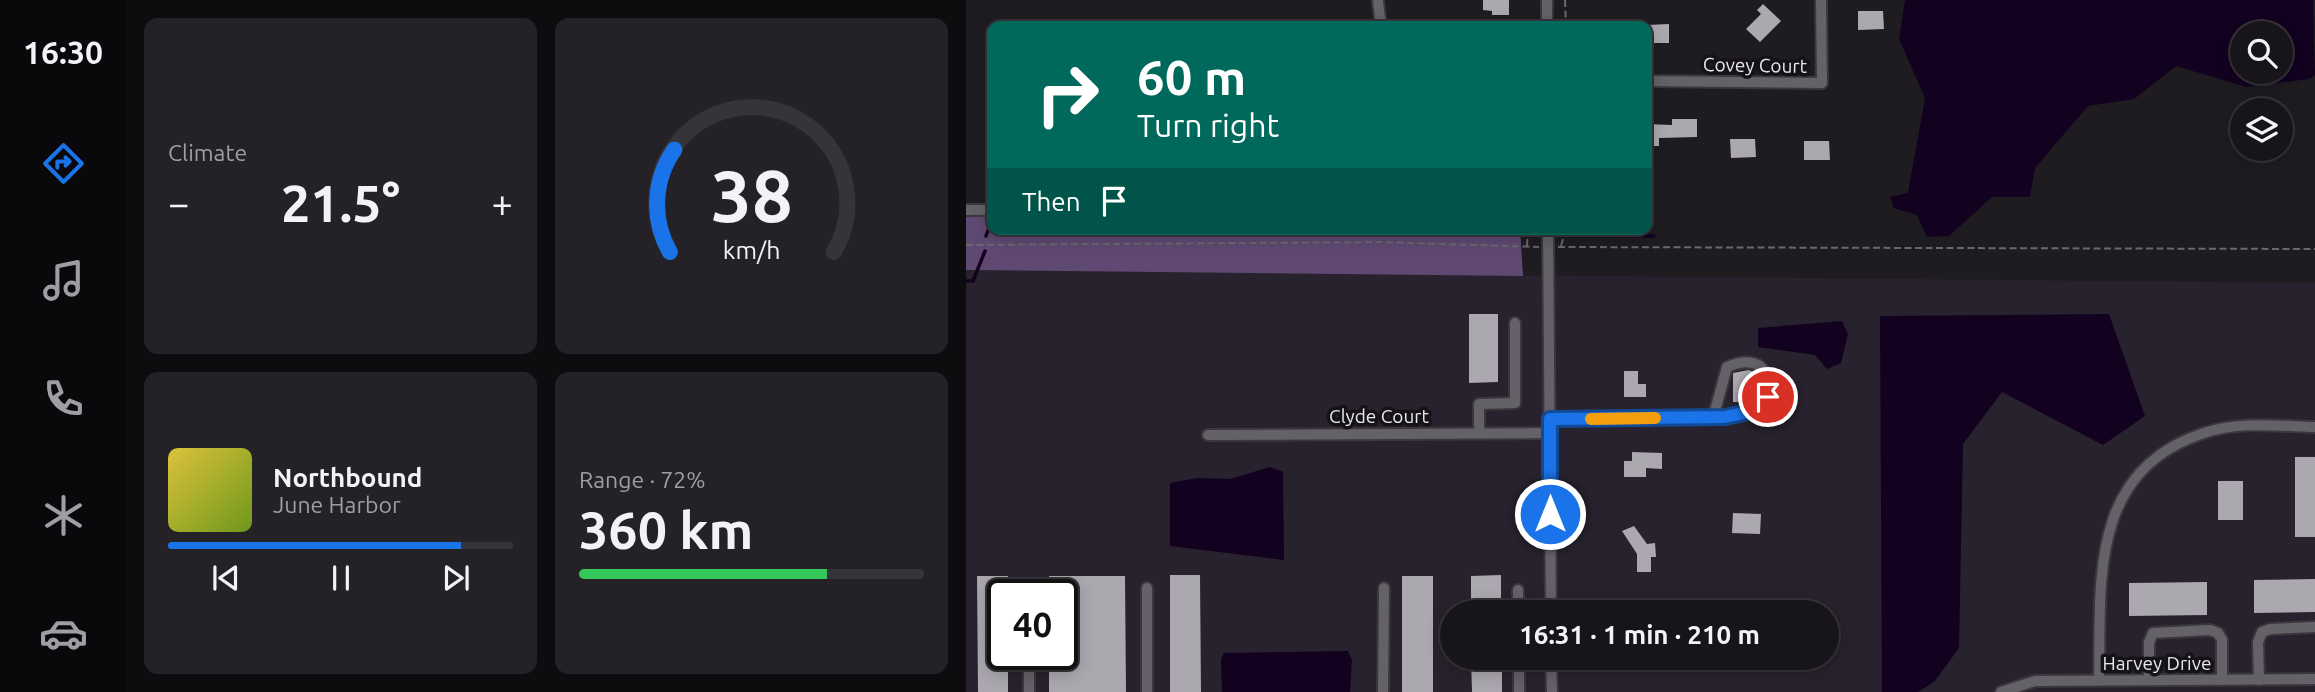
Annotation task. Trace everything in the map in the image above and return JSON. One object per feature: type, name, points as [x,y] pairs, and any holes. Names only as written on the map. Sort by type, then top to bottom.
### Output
[{"type":"street","points":[[1547,0],[1548,21]]},
{"type":"street","name":"Covey Court","points":[[1652,81],[1822,83],[1821,0]]},
{"type":"street","points":[[1378,2],[1380,21]]},
{"type":"street","points":[[966,210],[987,210]]},
{"type":"street","points":[[1548,235],[1551,600]]},
{"type":"street","points":[[1479,433],[1479,404],[1515,403],[1515,323]]},
{"type":"street","points":[[1550,419],[1713,418],[1762,409],[1768,397],[1766,370],[1758,364],[1738,362],[1727,367],[1713,418]]},
{"type":"street","points":[[2099,680],[2102,555],[2111,520],[2126,489],[2146,467],[2172,446],[2205,432],[2241,426],[2315,427]]},
{"type":"street","name":"Clyde Court","points":[[1208,435],[1550,433]]},
{"type":"street","points":[[1147,588],[1147,692]]},
{"type":"street","points":[[1383,692],[1384,588]]},
{"type":"street","points":[[1518,590],[1518,600]]},
{"type":"street","points":[[2259,680],[2258,642],[2262,632],[2270,629],[2315,627]]},
{"type":"street","points":[[2149,680],[2149,642],[2153,633],[2210,630],[2218,633],[2222,640],[2222,680]]},
{"type":"street","points":[[1028,670],[1029,692]]},
{"type":"street","points":[[1518,670],[1519,692]]},
{"type":"street","points":[[1551,670],[1552,692]]},
{"type":"street","name":"Harvey Drive","points":[[2001,692],[2035,681],[2047,687],[2099,680],[2315,680]]},
{"type":"path","points":[[1565,0],[1566,21]]},
{"type":"path","points":[[1527,247],[1528,235]]},
{"type":"path","points":[[1561,247],[1564,235]]},
{"type":"path","points":[[966,245],[1381,242],[1538,247]]},
{"type":"path","points":[[1554,247],[2315,248]]},
{"type":"shaded area","points":[[1905,0],[2313,0],[2315,75],[2309,79],[2293,81],[2293,21],[2230,21],[2230,82],[2176,66],[2134,99],[2088,106],[2035,168],[2030,197],[1992,197],[1949,236],[1927,237],[1917,215],[1894,208],[1890,197],[1908,193],[1925,98],[1899,39]]},
{"type":"shaded area","points":[[2236,84],[2270,84],[2246,87]]},
{"type":"shaded area","points":[[966,206],[987,206],[987,235],[1520,235],[1523,276],[966,270]]},
{"type":"shaded area","points":[[966,270],[2315,283],[2315,692],[966,692]]},
{"type":"shaded area","points":[[2109,314],[2145,416],[2103,445],[2002,392],[1963,444],[1959,648],[1934,682],[1918,692],[1882,692],[1880,316]]},
{"type":"shaded area","points":[[1842,321],[1848,334],[1841,363],[1827,369],[1815,355],[1758,347],[1758,328]]},
{"type":"shaded area","points":[[1270,467],[1283,472],[1284,560],[1170,546],[1170,483],[1197,478],[1230,479]]},
{"type":"shaded area","points":[[1348,651],[1352,660],[1350,692],[1222,692],[1221,659],[1224,653]]},
{"type":"building","points":[[1483,0],[1509,0],[1509,15],[1492,15],[1492,11],[1483,10]]},
{"type":"building","points":[[1763,4],[1781,21],[1760,42],[1746,29],[1761,14],[1757,10]]},
{"type":"building","points":[[1858,11],[1883,11],[1884,29],[1858,30]]},
{"type":"building","points":[[1669,24],[1669,43],[1652,43],[1652,25]]},
{"type":"building","points":[[1672,119],[1697,119],[1697,137],[1659,138],[1659,146],[1652,146],[1652,124],[1672,125]]},
{"type":"building","points":[[1730,139],[1755,139],[1756,157],[1731,158]]},
{"type":"building","points":[[1804,141],[1829,141],[1830,160],[1804,160]]},
{"type":"building","points":[[1469,314],[1498,314],[1498,382],[1469,383]]},
{"type":"building","points":[[1749,370],[1757,374],[1756,402],[1733,402],[1733,373]]},
{"type":"building","points":[[1624,371],[1638,371],[1638,384],[1646,384],[1646,397],[1624,397]]},
{"type":"building","points":[[1632,452],[1662,453],[1662,469],[1646,468],[1646,477],[1624,477],[1624,461],[1632,461]]},
{"type":"building","points":[[2295,457],[2315,457],[2315,537],[2295,537]]},
{"type":"building","points":[[2218,481],[2243,481],[2243,520],[2218,520]]},
{"type":"building","points":[[1733,513],[1761,514],[1760,534],[1732,533]]},
{"type":"building","points":[[1634,526],[1647,544],[1655,543],[1656,557],[1651,557],[1651,572],[1637,572],[1637,554],[1622,531]]},
{"type":"building","points":[[1170,575],[1200,575],[1201,692],[1170,692]]},
{"type":"building","points":[[1501,575],[1501,600],[1471,600],[1471,576]]},
{"type":"building","points":[[977,576],[1008,576],[1008,579],[987,579],[987,670],[1008,670],[1008,692],[978,692]]},
{"type":"building","points":[[1049,576],[1125,576],[1126,692],[1049,692],[1049,670],[1078,670],[1078,579],[1049,579]]},
{"type":"building","points":[[1402,576],[1433,576],[1433,692],[1402,692]]},
{"type":"building","points":[[2315,579],[2315,612],[2254,613],[2254,580]]},
{"type":"building","points":[[2207,582],[2207,615],[2129,616],[2129,583]]},
{"type":"building","points":[[1471,670],[1502,670],[1502,692],[1472,692]]},
{"type":"waterway","points":[[1592,235],[1654,236]]},
{"type":"waterway","points":[[966,281],[973,281],[985,251]]},
{"type":"slow traffic","points":[[1591,419],[1655,418]]},
{"type":"route","points":[[1550,514],[1550,419],[1725,417],[1762,409],[1768,397]]}]
